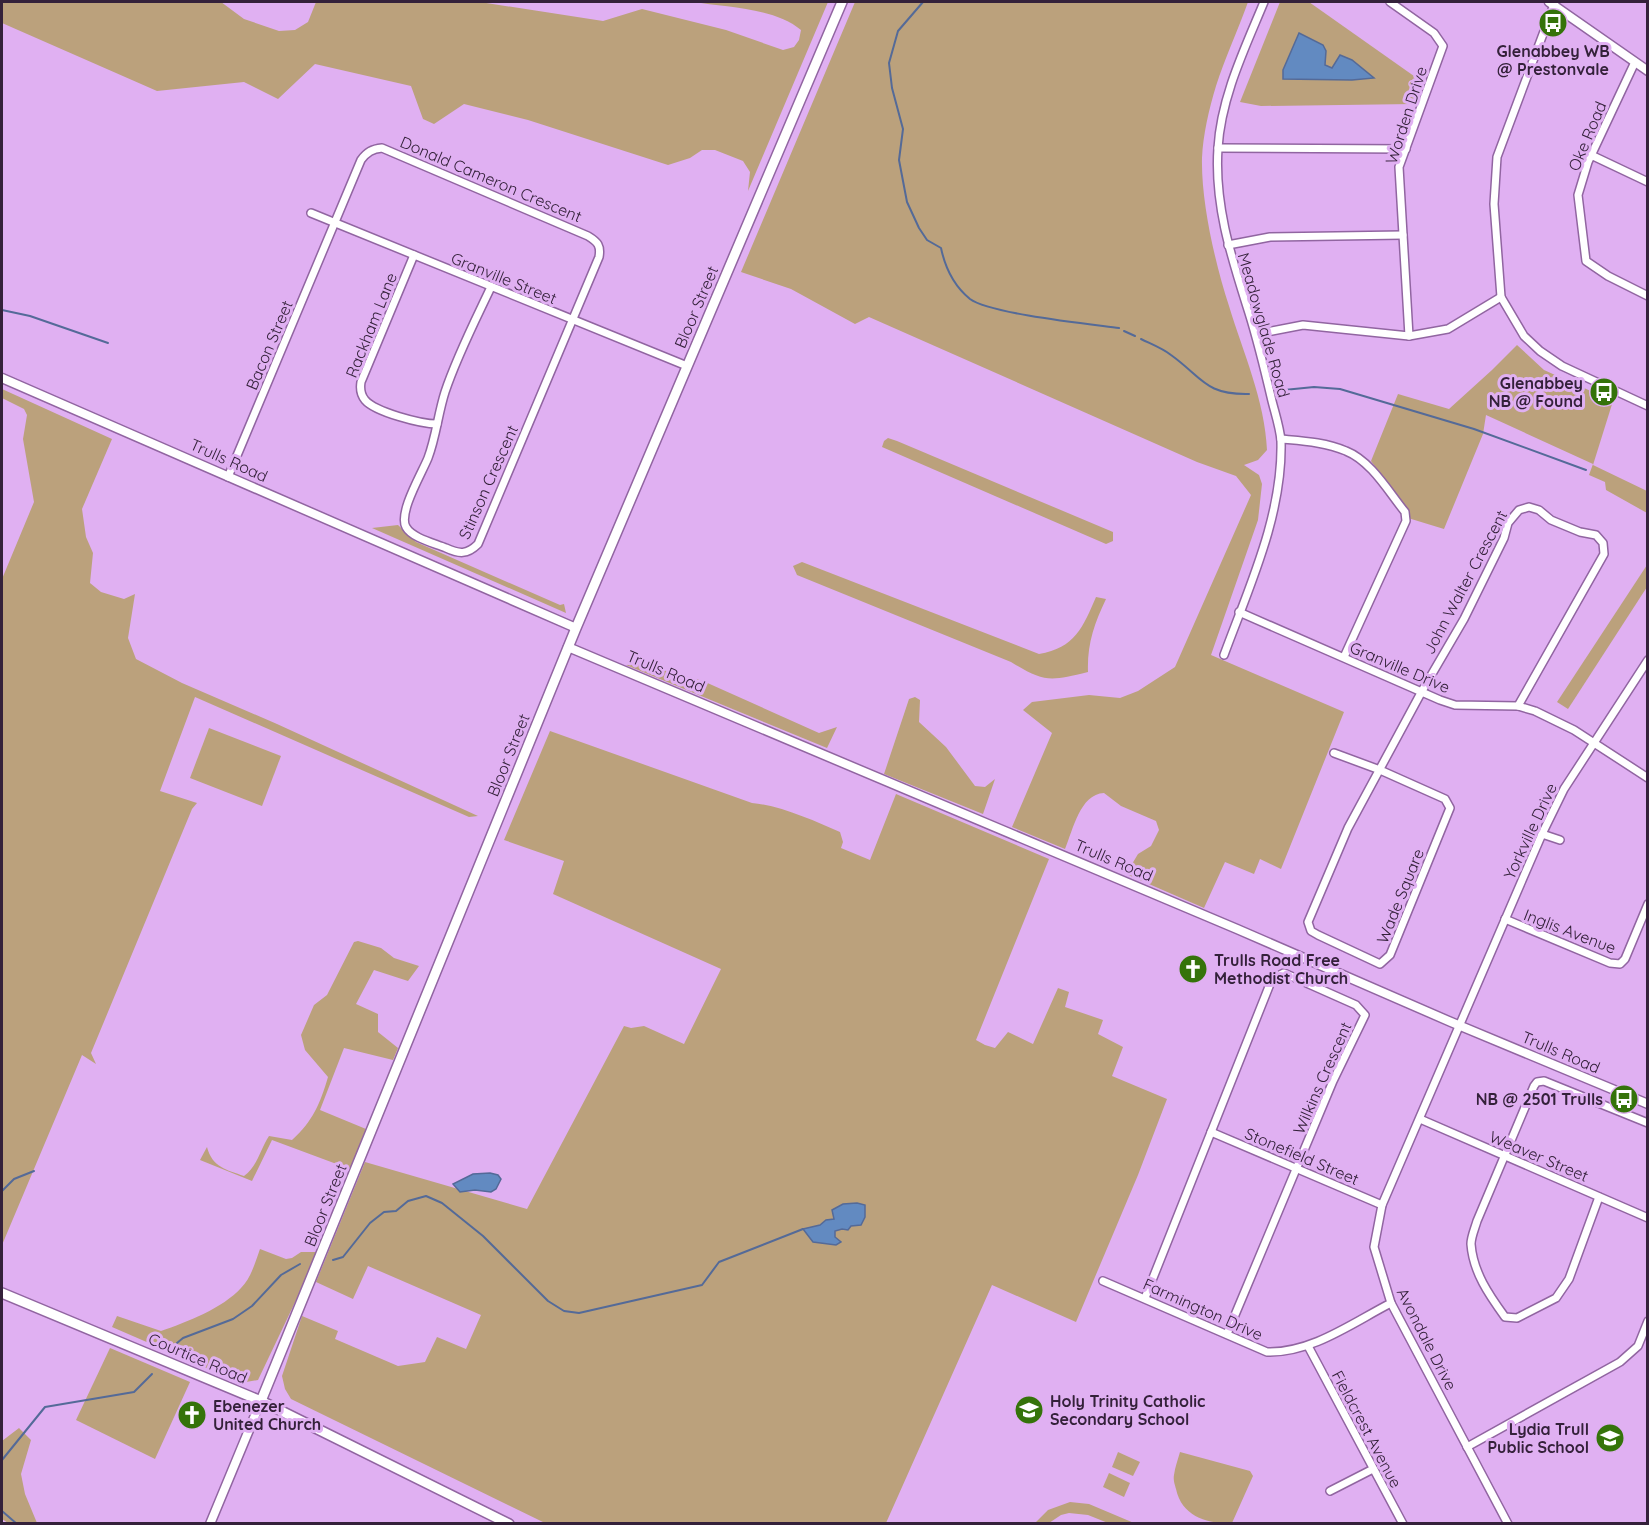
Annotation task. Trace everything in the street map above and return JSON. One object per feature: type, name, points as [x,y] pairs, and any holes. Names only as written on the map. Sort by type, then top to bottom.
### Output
[{"type":"main road","name":"Bloor Street","points":[[261,1401],[568,647],[842,2]]},
{"type":"main road","name":"Courtice Road","points":[[2,1293],[261,1401],[509,1524]]},
{"type":"street","name":"Meadowglade Road","points":[[1224,655],[1273,512],[1281,439],[1256,334],[1228,245],[1221,210],[1218,148],[1224,111],[1237,66],[1264,2]]},
{"type":"street","name":"Worden Drive","points":[[1390,2],[1434,33],[1443,46],[1399,167],[1409,336]]},
{"type":"street","points":[[1647,71],[1552,2],[1497,157],[1494,204],[1501,297],[1524,336],[1540,351],[1562,366],[1647,406]]},
{"type":"street","name":"Oke Road","points":[[1635,62],[1591,154],[1578,195],[1586,261],[1608,276],[1647,296]]},
{"type":"street","name":"Donald Cameron Crescent","points":[[335,223],[361,160],[373,149],[382,148],[394,152],[597,241],[601,249],[599,257],[573,321]]},
{"type":"street","points":[[1218,148],[1406,149]]},
{"type":"street","points":[[1591,154],[1647,182]]},
{"type":"street","name":"Granville Street","points":[[311,213],[687,366]]},
{"type":"street","name":"Bacon Street","points":[[228,477],[335,223]]},
{"type":"street","points":[[1228,245],[1270,237],[1403,235]]},
{"type":"street","name":"Rackham Lane","points":[[414,255],[361,381],[360,390],[372,405],[412,421],[437,424]]},
{"type":"street","name":"Stinson Crescent","points":[[491,287],[452,375],[428,458],[406,509],[404,519],[406,527],[412,534],[463,554],[471,552],[478,544],[573,321]]},
{"type":"street","points":[[1256,334],[1303,326],[1409,336],[1448,329],[1501,297]]},
{"type":"street","name":"Trulls Road","points":[[2,378],[576,628]]},
{"type":"street","points":[[1281,439],[1316,442],[1347,451],[1369,468],[1405,512],[1406,521],[1344,657]]},
{"type":"street","name":"John Walter Crescent","points":[[1422,691],[1464,619],[1504,538],[1508,523],[1519,510],[1529,507],[1539,510],[1551,520],[1580,532],[1596,535],[1603,543],[1604,554],[1518,706]]},
{"type":"street","name":"Granville Drive","points":[[1239,612],[1440,700],[1455,705],[1518,706],[1535,711],[1593,742],[1647,778]]},
{"type":"street","name":"Trulls Road","points":[[568,647],[1647,1104]]},
{"type":"street","name":"Yorkville Drive","points":[[1458,1025],[1564,789],[1647,660]]},
{"type":"street","name":"Wade Square","points":[[1380,770],[1445,799],[1450,808],[1390,955],[1380,964],[1311,931],[1308,922],[1348,828],[1422,691]]},
{"type":"street","points":[[1334,753],[1380,770]]},
{"type":"street","points":[[1542,834],[1560,840]]},
{"type":"street","name":"Inglis Avenue","points":[[1505,919],[1610,963],[1620,964],[1626,959],[1647,904]]},
{"type":"street","name":"Wilkins Crescent","points":[[1145,1298],[1272,979],[1284,973],[1356,1005],[1365,1015],[1332,1081],[1227,1334]]},
{"type":"street","name":"Avondale Drive","points":[[1458,1025],[1382,1205],[1374,1247],[1390,1303],[1508,1524]]},
{"type":"street","points":[[1599,1197],[1569,1280],[1556,1298],[1517,1318],[1505,1317],[1491,1298],[1477,1272],[1471,1242],[1477,1221],[1534,1086],[1544,1081],[1647,1123]]},
{"type":"street","name":"Weaver Street","points":[[1420,1119],[1647,1218]]},
{"type":"street","name":"Stonefield Street","points":[[1211,1132],[1382,1205]]},
{"type":"street","name":"Farmington Drive","points":[[1103,1281],[1267,1352],[1284,1352],[1308,1346],[1390,1303]]},
{"type":"street","points":[[1467,1447],[1620,1362],[1638,1346],[1647,1321]]},
{"type":"street","name":"Fieldcrest Avenue","points":[[1308,1346],[1403,1524]]},
{"type":"street","name":"Bloor Street","points":[[210,1524],[261,1401]]},
{"type":"street","points":[[1330,1491],[1373,1469]]},
{"type":"shaded area","points":[[2,2],[221,2],[244,19],[279,31],[295,30],[308,22],[316,2],[480,2],[603,21],[642,9],[726,30],[783,50],[794,47],[799,40],[801,30],[790,23],[764,13],[693,2],[828,2],[748,191],[750,172],[743,161],[715,150],[702,150],[690,158],[668,165],[528,120],[464,104],[434,124],[423,119],[411,86],[315,64],[278,99],[244,82],[157,91],[2,23]]},
{"type":"shaded area","points":[[855,2],[1248,2],[1211,104],[1204,140],[1202,175],[1206,213],[1214,252],[1258,395],[1267,450],[1258,460],[1244,465],[1259,475],[1262,484],[1258,520],[1211,655],[1344,712],[1281,869],[1260,859],[1254,874],[1225,862],[1204,908],[1126,874],[1138,854],[1151,846],[1159,830],[1156,821],[1121,806],[1104,793],[1096,795],[1083,806],[1065,849],[1012,827],[1052,733],[1023,710],[1032,702],[1089,695],[1120,698],[1138,691],[1175,667],[1251,495],[1236,476],[1197,462],[869,317],[855,324],[791,289],[741,272]]},
{"type":"shaded area","points":[[1280,2],[1309,2],[1421,81],[1413,104],[1261,106],[1240,102]]},
{"type":"shaded area","points":[[1517,345],[1544,370],[1613,401],[1593,465],[1647,491],[1647,513],[1606,490],[1605,482],[1589,475],[1593,464],[1486,415],[1483,434],[1444,529],[1408,518],[1398,498],[1371,461],[1398,394],[1449,409]]},
{"type":"shaded area","points":[[2,389],[112,439],[82,509],[86,537],[93,553],[90,583],[101,592],[124,599],[135,594],[128,638],[136,659],[182,683],[478,816],[469,817],[195,697],[160,791],[197,803],[192,809],[91,1053],[96,1064],[82,1055],[2,1245],[2,579],[34,502],[23,439],[27,415],[24,409],[2,398]]},
{"type":"shaded area","points":[[888,438],[1113,532],[1113,541],[1106,544],[882,447]]},
{"type":"shaded area","points":[[398,525],[416,542],[560,605],[564,604],[566,613],[372,528]]},
{"type":"shaded area","points":[[802,562],[1039,654],[1061,647],[1069,641],[1082,627],[1096,597],[1106,599],[1092,635],[1088,672],[1056,678],[1032,674],[1011,662],[797,575],[793,566]]},
{"type":"shaded area","points":[[1647,565],[1647,587],[1568,709],[1557,702]]},
{"type":"shaded area","points":[[641,664],[703,681],[819,733],[837,727],[827,748],[626,665]]},
{"type":"shaded area","points":[[915,697],[920,700],[919,722],[946,747],[975,786],[985,787],[995,779],[983,814],[884,774],[909,699]]},
{"type":"shaded area","points":[[209,728],[281,756],[262,806],[190,778]]},
{"type":"shaded area","points":[[550,731],[752,803],[785,810],[808,819],[840,832],[843,842],[841,848],[870,860],[896,794],[1049,859],[976,1040],[995,1048],[1008,1032],[1033,1044],[1058,988],[1069,992],[1065,1007],[1103,1020],[1098,1034],[1123,1047],[1112,1076],[1167,1099],[1138,1175],[1076,1322],[992,1285],[886,1523],[545,1523],[291,1399],[285,1389],[282,1376],[302,1316],[338,1331],[335,1339],[398,1366],[425,1362],[437,1337],[466,1349],[481,1315],[368,1266],[353,1299],[316,1282],[365,1162],[527,1209],[624,1026],[631,1028],[644,1026],[684,1044],[721,969],[553,894],[564,861],[504,840]]},
{"type":"shaded area","points":[[358,941],[381,948],[394,958],[419,966],[408,981],[374,970],[356,1004],[378,1014],[378,1032],[398,1048],[393,1060],[344,1048],[320,1110],[366,1129],[350,1169],[272,1140],[252,1181],[200,1160],[207,1147],[216,1163],[244,1176],[255,1163],[269,1136],[292,1140],[311,1119],[328,1077],[305,1050],[301,1035],[314,1005],[327,995],[354,942]]},
{"type":"shaded area","points":[[260,1249],[286,1259],[301,1252],[317,1252],[258,1380],[246,1382],[232,1379],[112,1327],[117,1316],[161,1331],[215,1308],[244,1284]]},
{"type":"shaded area","points":[[110,1348],[190,1382],[155,1459],[76,1420]]},
{"type":"shaded area","points":[[19,1428],[31,1440],[21,1474],[25,1494],[37,1523],[8,1523],[2,1519],[2,1441]]},
{"type":"shaded area","points":[[1118,1452],[1140,1462],[1133,1476],[1112,1467]]},
{"type":"shaded area","points":[[1180,1452],[1250,1471],[1253,1476],[1232,1523],[1205,1520],[1197,1517],[1184,1506],[1179,1499],[1174,1479]]},
{"type":"shaded area","points":[[1109,1473],[1130,1483],[1124,1497],[1103,1487]]},
{"type":"shaded area","points":[[1070,1502],[1089,1504],[1134,1523],[1108,1523],[1088,1515],[1069,1513],[1049,1523],[1035,1523],[1048,1510]]},
{"type":"water","points":[[1299,33],[1323,45],[1326,51],[1325,65],[1332,68],[1340,55],[1352,60],[1374,78],[1283,79],[1283,70]]},
{"type":"water","points":[[473,1174],[498,1175],[501,1179],[496,1189],[491,1192],[475,1190],[460,1192],[453,1184]]},
{"type":"water","points":[[843,1204],[865,1205],[865,1217],[861,1225],[851,1226],[848,1230],[835,1231],[835,1237],[841,1242],[836,1245],[813,1242],[803,1229],[834,1219],[832,1210]]},
{"type":"waterway","points":[[923,2],[898,31],[889,63],[892,88],[903,129],[899,160],[907,202],[919,228],[927,240],[941,248],[951,276],[970,299],[1018,314],[1119,328]]},
{"type":"waterway","points":[[2,310],[30,316],[108,343]]},
{"type":"waterway","points":[[1124,331],[1135,336]]},
{"type":"waterway","points":[[1141,339],[1168,353],[1213,388],[1234,394],[1249,394]]},
{"type":"waterway","points":[[1284,390],[1314,387],[1340,389],[1474,429],[1586,470]]},
{"type":"waterway","points":[[2,1191],[14,1179],[34,1171]]},
{"type":"waterway","points":[[333,1260],[343,1257],[370,1223],[384,1212],[396,1211],[408,1201],[426,1196],[442,1203],[483,1236],[548,1301],[564,1311],[579,1313],[702,1285],[719,1262],[803,1229]]},
{"type":"waterway","points":[[177,1343],[183,1338],[233,1319],[252,1306],[281,1275],[300,1264]]},
{"type":"waterway","points":[[2,1460],[45,1407],[134,1392],[152,1374]]},
{"type":"waterway","points":[[2,1511],[17,1524]]},
{"type":"place","name":"Glenabbey WB @ Prestonvale","points":[[1553,23]]},
{"type":"place","name":"Glenabbey NB @ Found","points":[[1604,392]]},
{"type":"place","name":"Trulls Road Free Methodist Church","points":[[1193,969]]},
{"type":"place","name":"NB @ 2501 Trulls","points":[[1624,1099]]},
{"type":"place","name":"Holy Trinity Catholic Secondary School","points":[[1029,1410]]},
{"type":"place","name":"Ebenezer United Church","points":[[192,1415]]},
{"type":"place","name":"Lydia Trull Public School","points":[[1610,1438]]}]
